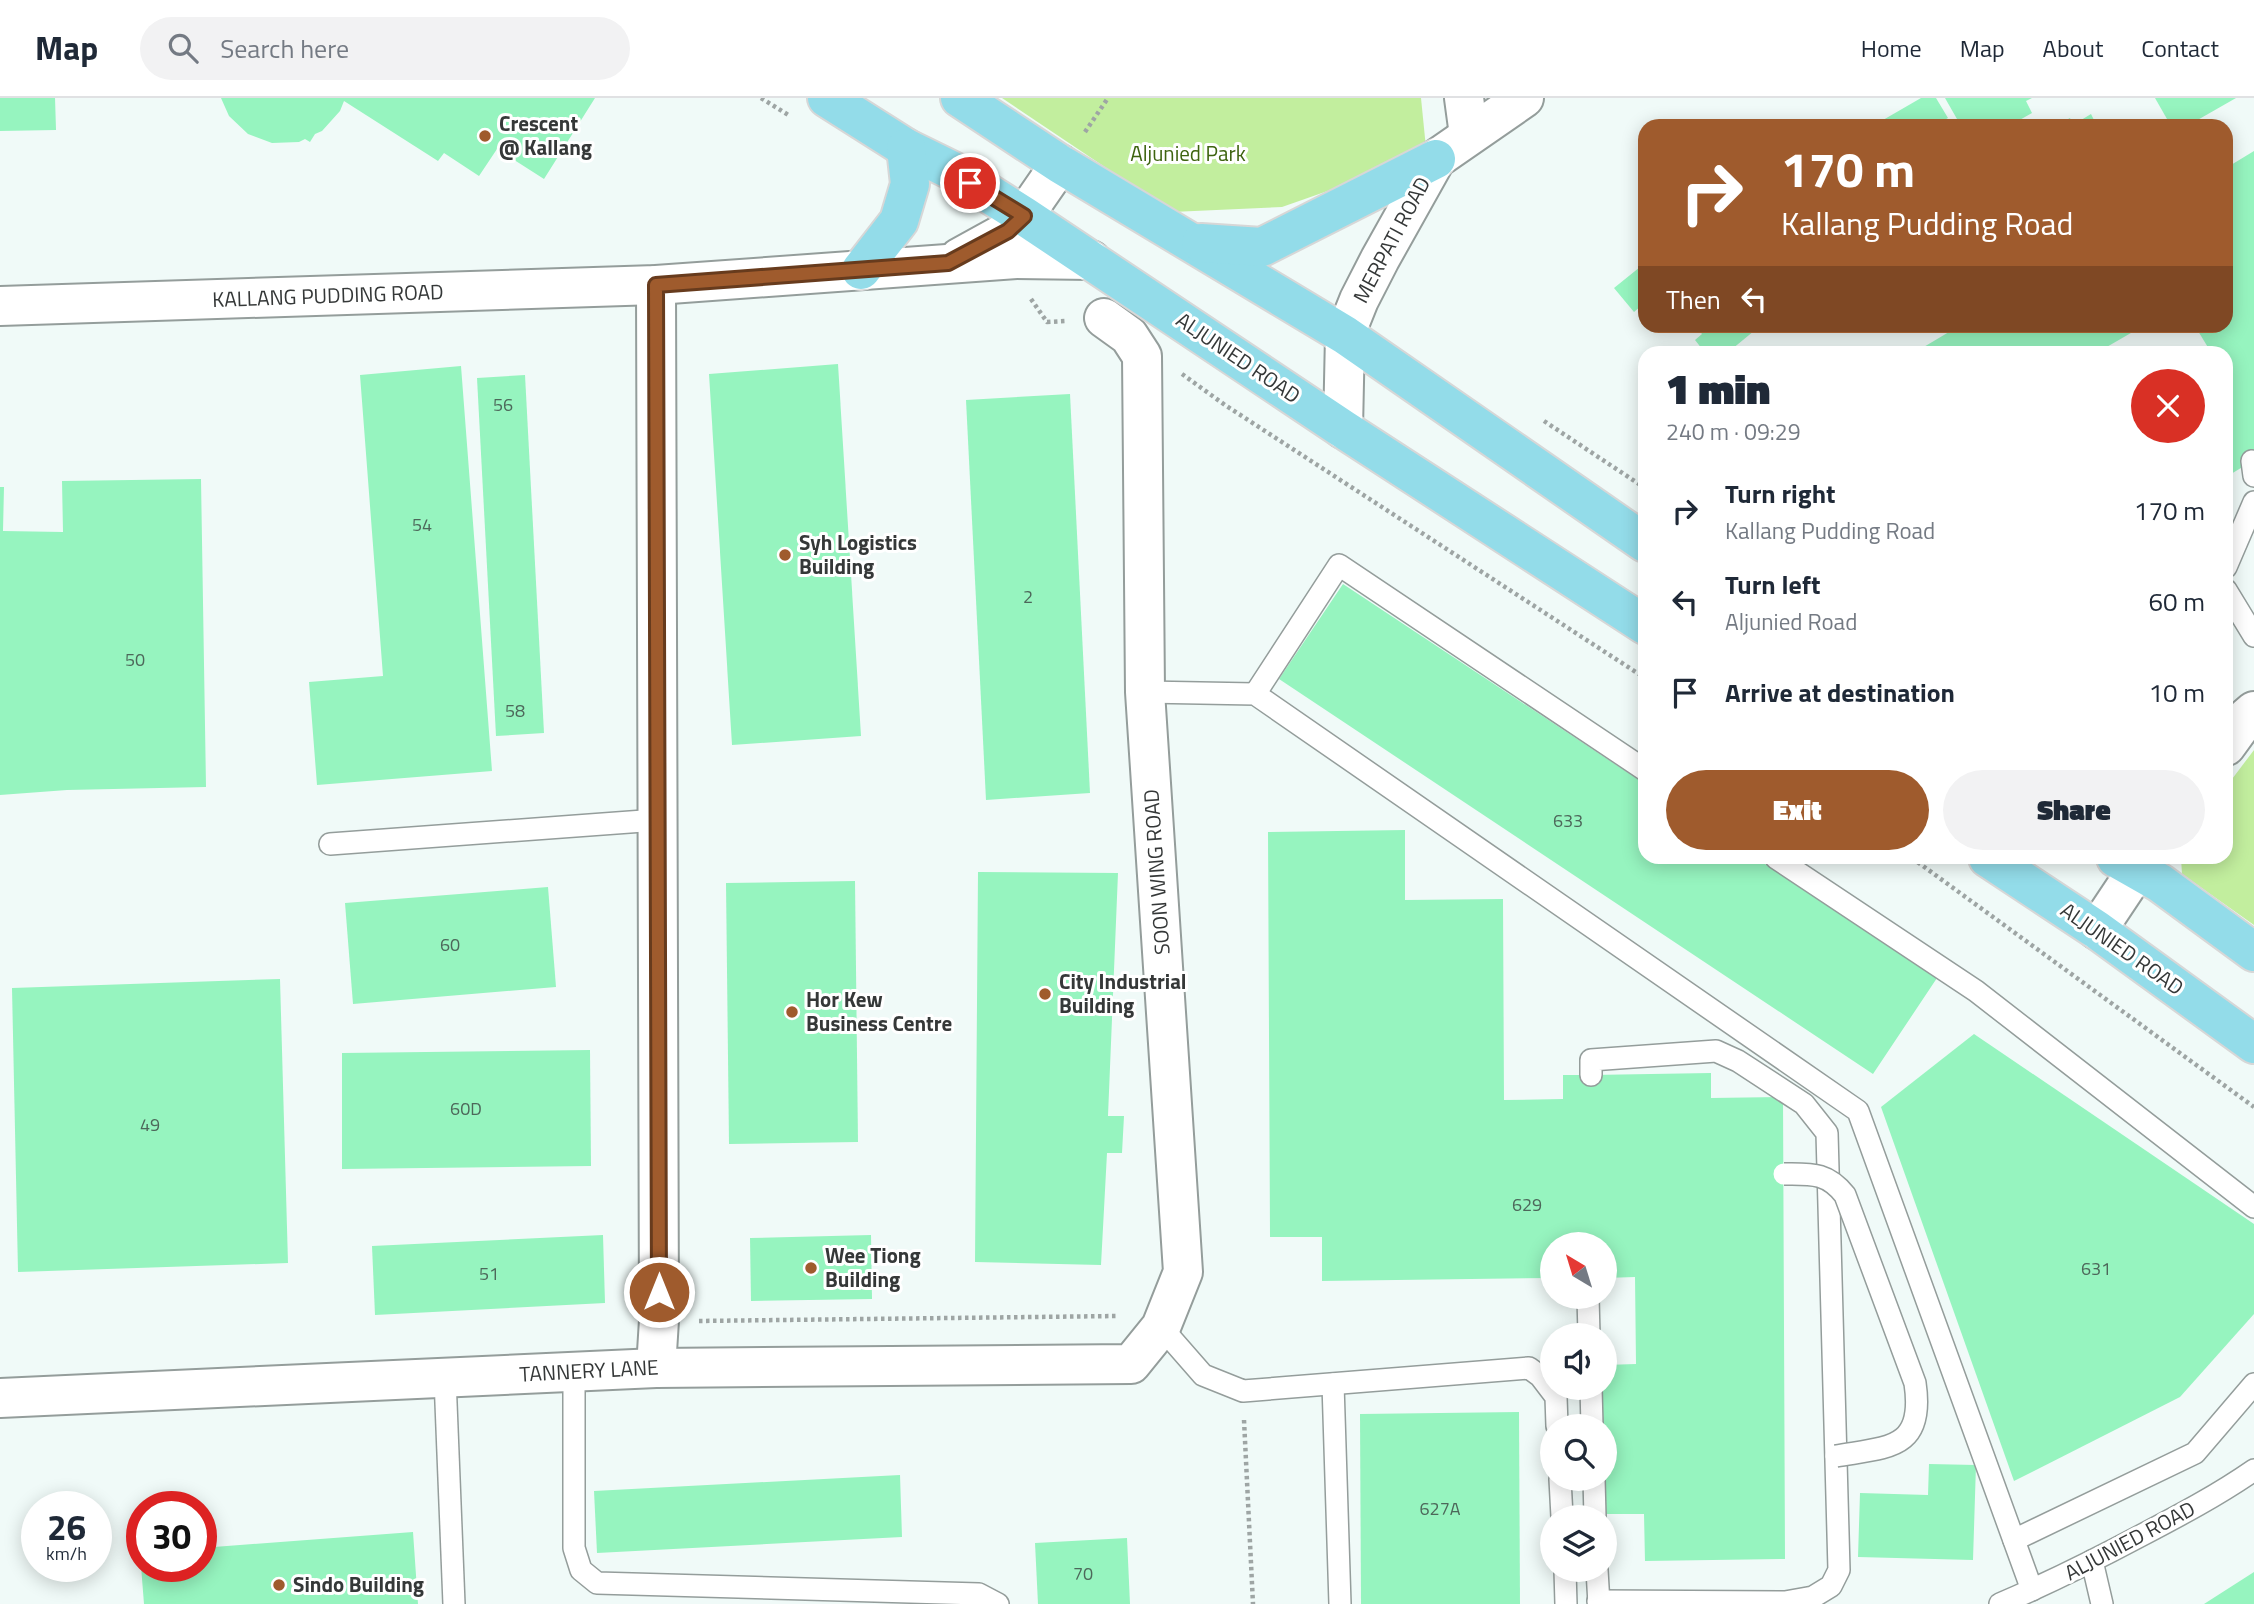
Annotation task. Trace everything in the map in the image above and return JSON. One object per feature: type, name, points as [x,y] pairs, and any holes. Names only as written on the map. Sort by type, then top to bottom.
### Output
[{"type":"main road","name":"ALJUNIED ROAD","points":[[827,98],[906,148],[953,171],[1024,216],[1343,429],[1638,620]]},
{"type":"main road","points":[[960,98],[1072,150],[1192,242],[1345,335],[1638,538]]},
{"type":"main road","points":[[862,270],[899,221],[910,184],[906,148]]},
{"type":"main road","points":[[1192,242],[1262,247],[1436,159]]},
{"type":"main road","name":"ALJUNIED ROAD","points":[[1997,864],[2097,930],[2254,1044]]},
{"type":"main road","points":[[2135,864],[2254,952]]},
{"type":"street","name":"MERPATI ROAD","points":[[1343,429],[1345,335],[1369,279],[1436,159],[1467,116],[1524,98]]},
{"type":"street","name":"KALLANG PUDDING ROAD","points":[[948,263],[1008,231],[1024,216],[1072,150]]},
{"type":"street","name":"KALLANG PUDDING ROAD","points":[[0,306],[656,285],[1016,259],[1091,260]]},
{"type":"street","points":[[656,285],[659,1320],[656,1368]]},
{"type":"street","name":"SOON WING ROAD","points":[[1104,318],[1129,336],[1142,356],[1145,692],[1183,1272],[1164,1321]]},
{"type":"street","points":[[2233,736],[2254,711]]},
{"type":"street","points":[[2097,930],[2131,864]]},
{"type":"street","name":"TANNERY LANE","points":[[0,1398],[656,1368],[1131,1364],[1164,1321]]},
{"type":"lane","points":[[2233,551],[2254,502]]},
{"type":"lane","points":[[1255,694],[1339,565],[1638,765]]},
{"type":"lane","points":[[2233,602],[2254,636]]},
{"type":"lane","points":[[1145,692],[1255,694],[1858,1111],[2032,1590]]},
{"type":"lane","points":[[330,844],[657,820]]},
{"type":"lane","points":[[1785,864],[1976,991],[2254,1207]]},
{"type":"lane","points":[[1591,1075],[1591,1060],[1716,1051],[1738,1060],[1804,1104],[1827,1133],[1839,1570],[1831,1586],[1813,1597],[1785,1602],[1599,1603],[1598,1582]]},
{"type":"lane","points":[[1784,1174],[1819,1175],[1836,1184],[1844,1195],[1915,1383],[1918,1402],[1916,1422],[1906,1437],[1891,1446],[1836,1455]]},
{"type":"lane","points":[[1164,1321],[1203,1375],[1243,1391],[1529,1368],[1540,1376],[1556,1397],[1557,1414]]},
{"type":"lane","points":[[575,1372],[573,1548],[581,1570],[597,1583],[979,1594],[998,1604]]},
{"type":"lane","points":[[444,1378],[454,1604]]},
{"type":"lane","points":[[1333,1384],[1340,1604]]},
{"type":"lane","points":[[2014,1540],[2194,1453],[2254,1384]]},
{"type":"lane","name":"ALJUNIED ROAD","points":[[2000,1604],[2092,1562],[2216,1496],[2254,1470]]},
{"type":"lane","points":[[2092,1562],[2102,1604]]},
{"type":"lane","points":[[1565,1582],[1566,1604]]},
{"type":"path","points":[[1072,150],[1108,98]]},
{"type":"path","points":[[1225,405],[1638,673]]},
{"type":"path","points":[[1922,864],[2254,1107]]},
{"type":"path","points":[[659,1320],[1164,1321]]},
{"type":"path","points":[[1243,1391],[1253,1604]]},
{"type":"green space","name":"Aljunied Park","points":[[1002,98],[1421,98],[1426,148],[1379,173],[1282,207],[1172,212]]},
{"type":"green space","points":[[2254,750],[2254,925],[2182,874],[2181,864],[2233,864],[2233,778]]},
{"type":"building","points":[[0,98],[55,98],[56,130],[0,131]]},
{"type":"building","name":"Crescent @ Kallang","points":[[221,98],[595,98],[544,179],[497,149],[479,176],[444,153],[438,161],[344,101],[340,111],[310,142],[305,139],[299,142],[272,143],[248,134],[229,116]]},
{"type":"building","points":[[1921,98],[1936,98],[1948,118],[1946,119],[1885,119]]},
{"type":"building","points":[[1945,98],[2032,98],[2026,101],[2032,113],[2021,119],[1957,119]]},
{"type":"building","points":[[2155,98],[2236,98],[2199,119],[2167,119]]},
{"type":"building","points":[[2254,151],[2254,460],[2233,473],[2233,346],[2207,346],[2199,333],[2233,333],[2233,164]]},
{"type":"building","points":[[1638,269],[1638,308],[1634,312],[1614,288]]},
{"type":"building","points":[[1752,333],[1736,346],[1700,346],[1695,340],[1702,334]]},
{"type":"building","points":[[1947,333],[2131,333],[2108,346],[1925,346]]},
{"type":"building","name":"Syh Logistics Building","points":[[838,364],[861,736],[732,745],[709,374]]},
{"type":"building","points":[[461,366],[492,771],[317,785],[309,682],[383,676],[360,375]]},
{"type":"building","points":[[525,375],[544,733],[496,736],[477,378]]},
{"type":"building","points":[[1070,394],[1090,793],[986,800],[966,400]]},
{"type":"building","points":[[201,479],[206,787],[67,790],[0,795],[0,487],[4,487],[3,531],[63,532],[62,481]]},
{"type":"building","points":[[1343,584],[1638,779],[1638,864],[1765,864],[1937,978],[1873,1074],[1279,679]]},
{"type":"building","points":[[1405,830],[1405,900],[1503,899],[1504,1100],[1563,1099],[1563,1075],[1711,1073],[1711,1098],[1783,1097],[1785,1559],[1645,1561],[1644,1514],[1617,1514],[1617,1505],[1602,1505],[1601,1491],[1617,1491],[1617,1414],[1601,1414],[1601,1400],[1617,1400],[1617,1365],[1636,1364],[1635,1277],[1617,1278],[1617,1232],[1540,1232],[1540,1278],[1322,1281],[1322,1237],[1270,1237],[1268,832]]},
{"type":"building","name":"City Industrial Building","points":[[978,872],[1118,873],[1108,1116],[1124,1116],[1122,1153],[1107,1153],[1101,1265],[975,1262]]},
{"type":"building","name":"Hor Kew Business Centre","points":[[855,881],[858,1142],[729,1144],[726,883]]},
{"type":"building","points":[[548,887],[556,987],[353,1004],[345,903]]},
{"type":"building","points":[[280,979],[288,1263],[18,1272],[12,988]]},
{"type":"building","points":[[1974,1034],[2254,1224],[2254,1314],[2180,1397],[2014,1481],[1881,1107]]},
{"type":"building","points":[[590,1050],[591,1166],[342,1169],[342,1053]]},
{"type":"building","points":[[603,1235],[605,1303],[375,1315],[372,1246]]},
{"type":"building","name":"Wee Tiong Building","points":[[871,1235],[872,1299],[751,1301],[750,1238]]},
{"type":"building","points":[[1519,1412],[1520,1604],[1361,1604],[1360,1414]]},
{"type":"building","points":[[1929,1464],[1976,1465],[1973,1560],[1858,1557],[1860,1493],[1928,1495]]},
{"type":"building","points":[[900,1475],[902,1537],[597,1553],[594,1491]]},
{"type":"building","name":"Sindo Building","points":[[413,1532],[418,1604],[144,1604],[142,1582],[217,1582],[217,1547]]},
{"type":"building","points":[[1127,1538],[1130,1604],[1038,1604],[1035,1543]]},
{"type":"building","points":[[2254,1572],[2254,1604],[2204,1604]]},
{"type":"place","name":"Crescent @ Kallang","points":[[485,136]]},
{"type":"place","name":"Syh Logistics Building","points":[[785,555]]},
{"type":"place","name":"City Industrial Building","points":[[1045,994]]},
{"type":"place","name":"Hor Kew Business Centre","points":[[792,1012]]},
{"type":"place","name":"Wee Tiong Building","points":[[811,1268]]},
{"type":"place","name":"Sindo Building","points":[[279,1585]]},
{"type":"route","points":[[659,1292],[656,285],[948,263],[987,244],[1008,231],[1024,216],[970,183]]}]
